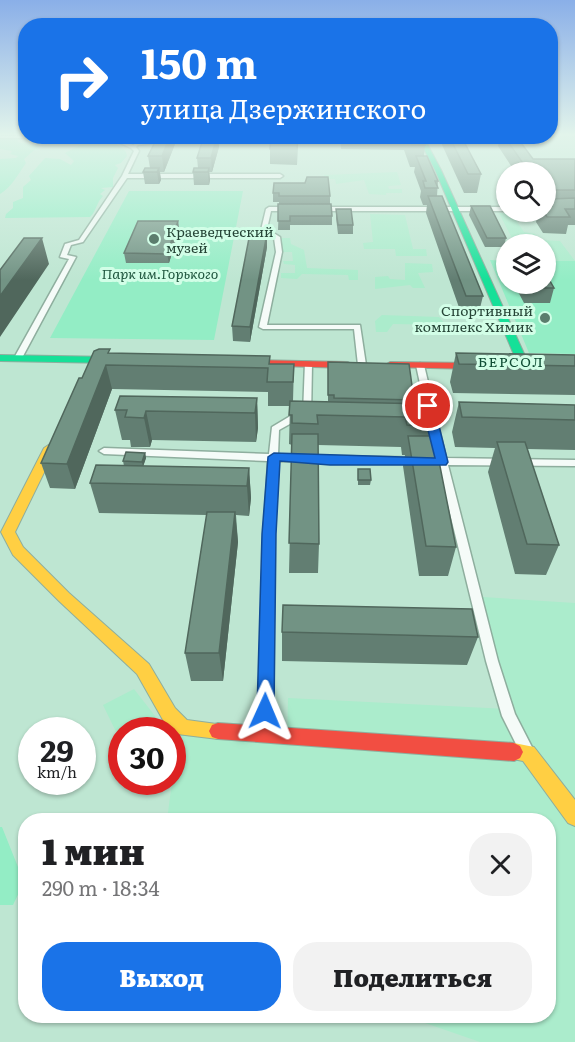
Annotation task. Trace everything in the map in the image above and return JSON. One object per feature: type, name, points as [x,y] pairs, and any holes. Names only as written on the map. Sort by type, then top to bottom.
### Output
[{"type":"street","points":[[18,358],[73,257],[63,257],[68,244],[81,241],[121,183]]},
{"type":"street","points":[[239,363],[530,367],[441,183]]},
{"type":"street","points":[[304,209],[269,209],[264,230],[277,237],[279,252],[263,327],[357,327],[362,365]]},
{"type":"street","points":[[316,209],[496,209]]},
{"type":"street","points":[[0,358],[124,360]]},
{"type":"street","points":[[86,376],[94,359]]},
{"type":"street","points":[[265,733],[269,534],[275,429],[295,417],[307,417],[308,364]]},
{"type":"street","points":[[420,365],[492,661],[509,716],[528,753],[575,816]]},
{"type":"street","points":[[58,432],[8,532],[18,551],[63,597],[143,669],[170,714],[183,728],[458,750],[528,753]]},
{"type":"street","points":[[104,451],[330,460],[575,463]]},
{"type":"shaded area","points":[[365,183],[400,183],[401,185],[388,186],[389,189],[402,189],[402,193],[369,194]]},
{"type":"shaded area","points":[[370,214],[405,215],[413,249],[426,249],[427,256],[396,256],[395,249],[364,249],[363,243],[373,242]]},
{"type":"shaded area","points":[[504,222],[517,222],[524,232],[535,234],[510,234]]},
{"type":"shaded area","points":[[280,238],[290,238],[291,244],[304,250],[307,268],[358,270],[358,280],[349,280],[348,275],[302,274],[297,279],[281,278],[281,273],[295,273],[295,265],[284,264],[283,261],[293,261],[292,252],[279,252]]},
{"type":"shaded area","points":[[556,241],[560,241],[575,261],[556,261]]},
{"type":"shaded area","points":[[405,263],[432,264],[433,272],[418,273],[425,288],[413,288],[410,285],[375,289],[375,277],[388,276],[390,279],[405,280]]},
{"type":"shaded area","points":[[382,315],[439,317],[446,325],[393,324],[387,332],[376,332],[375,321]]},
{"type":"shaded area","points":[[483,597],[575,603],[575,1042],[480,1042],[425,1023],[556,1023],[556,813],[168,813],[170,795],[186,795],[186,732],[287,742],[288,698],[508,709]]},
{"type":"shaded area","points":[[134,689],[156,717],[109,717],[103,705]]},
{"type":"green space","points":[[0,183],[12,183],[8,188],[0,194]]},
{"type":"green space","points":[[28,183],[113,183],[113,187],[101,188],[105,190],[100,194],[103,196],[90,217],[5,218],[13,208],[13,202],[23,198],[23,187]]},
{"type":"green space","name":"Парк им.Горького","points":[[129,191],[243,191],[214,340],[50,338]]},
{"type":"green space","name":"Спортивный комплекс Химик","points":[[490,260],[496,260],[496,274]]},
{"type":"green space","name":"Спортивный комплекс Химик","points":[[556,261],[575,261],[575,354],[529,353],[504,294],[556,294]]},
{"type":"green space","points":[[0,827],[2,827],[18,867],[18,895],[13,905],[0,905]]},
{"type":"building","points":[[274,183],[329,183],[330,196],[279,196],[279,193],[273,193]]},
{"type":"building","points":[[423,183],[436,183],[438,188],[425,188]]},
{"type":"building","points":[[556,183],[575,183],[575,190],[556,190]]},
{"type":"building","points":[[428,196],[442,196],[483,296],[466,296]]},
{"type":"building","points":[[575,198],[575,209],[565,209],[570,217],[556,217],[556,199]]},
{"type":"building","points":[[278,204],[331,204],[332,216],[290,216],[290,221],[278,221]]},
{"type":"building","points":[[471,206],[490,206],[504,234],[496,234],[496,238],[487,238]]},
{"type":"building","points":[[336,209],[351,209],[353,225],[338,225]]},
{"type":"building","points":[[138,221],[178,221],[167,254],[124,253]]},
{"type":"building","points":[[250,233],[267,233],[250,327],[232,326]]},
{"type":"building","points":[[24,238],[42,238],[0,296],[0,270]]},
{"type":"building","points":[[110,349],[108,353],[270,356],[269,364],[294,364],[293,382],[267,382],[268,368],[106,365],[67,464],[41,463],[79,378],[82,378],[94,351]]},
{"type":"building","points":[[456,353],[575,355],[575,366],[459,364]]},
{"type":"building","points":[[328,362],[409,364],[414,400],[334,398],[334,395],[328,395]]},
{"type":"building","points":[[120,396],[257,398],[255,413],[146,411],[144,418],[125,417],[127,410],[115,410]]},
{"type":"building","points":[[290,401],[430,404],[432,426],[407,425],[405,417],[317,415],[318,424],[292,423],[292,415],[289,415]]},
{"type":"building","points":[[459,402],[575,405],[575,420],[462,417]]},
{"type":"building","points":[[292,434],[318,434],[319,544],[289,543]]},
{"type":"building","points":[[408,436],[434,436],[456,547],[426,546]]},
{"type":"building","points":[[497,442],[525,442],[559,545],[527,544]]},
{"type":"building","points":[[126,452],[145,453],[142,462],[123,461]]},
{"type":"building","points":[[96,465],[249,468],[247,486],[90,483]]},
{"type":"building","points":[[358,469],[370,469],[371,480],[358,480]]},
{"type":"building","points":[[207,512],[235,512],[219,653],[185,653]]},
{"type":"building","points":[[283,605],[472,609],[478,637],[282,632]]},
{"type":"traffic: fast","points":[[444,183],[525,367],[519,367]]},
{"type":"traffic: fast","points":[[0,358],[111,360]]},
{"type":"traffic: slow","points":[[50,448],[8,532],[18,551],[64,597],[143,669],[169,714],[183,728],[218,731]]},
{"type":"traffic: slow","points":[[514,752],[528,753],[575,816]]},
{"type":"traffic: jam","points":[[252,363],[348,365]]},
{"type":"traffic: jam","points":[[390,365],[474,366]]},
{"type":"traffic: jam","points":[[218,731],[514,752]]},
{"type":"place","name":"Краеведческий музей","points":[[154,239]]},
{"type":"place","name":"Спортивный комплекс Химик","points":[[545,318]]},
{"type":"district","name":"БЕРСОЛ","points":[[511,361]]},
{"type":"route","points":[[265,711],[269,534],[274,457],[442,462],[428,406]]}]
